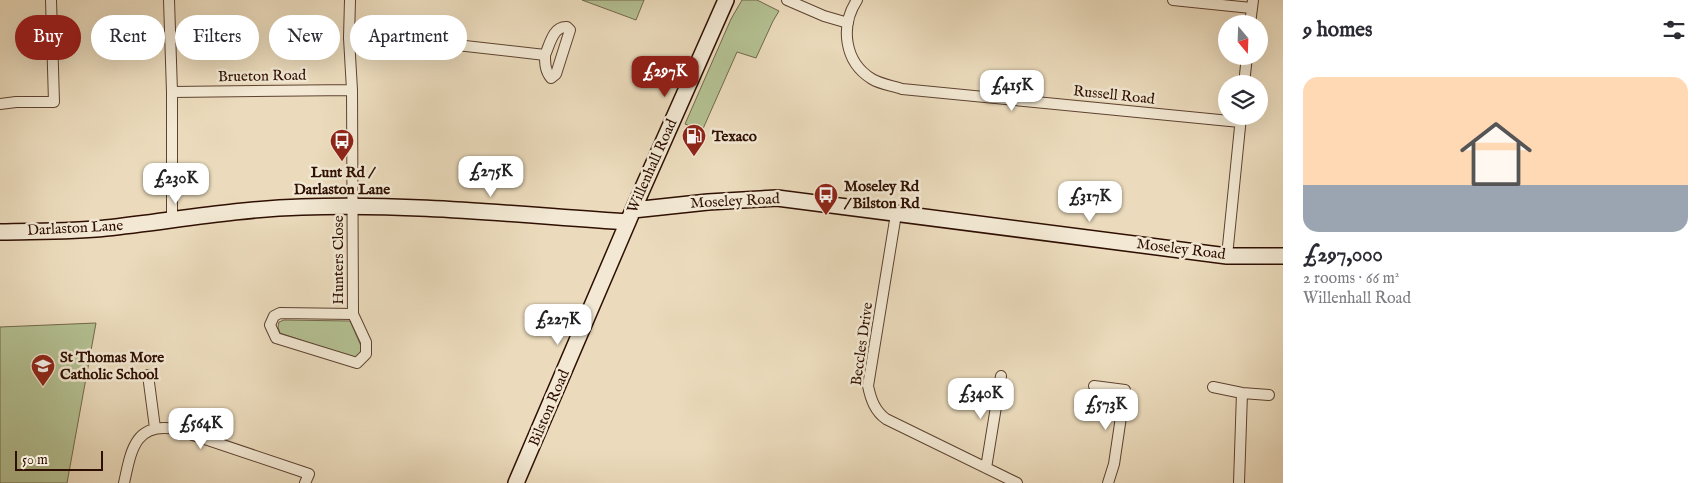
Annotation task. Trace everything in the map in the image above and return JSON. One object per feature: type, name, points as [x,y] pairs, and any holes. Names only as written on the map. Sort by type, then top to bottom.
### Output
[{"type":"street","points":[[0,104],[54,102],[51,0]]},
{"type":"street","points":[[168,0],[172,92],[172,220]]},
{"type":"street","name":"Hunters Close","points":[[350,0],[350,15]]},
{"type":"street","name":"Willenhall Road","points":[[630,216],[726,0]]},
{"type":"street","points":[[787,0],[824,16],[848,23],[857,0]]},
{"type":"street","points":[[1173,0],[1252,4]]},
{"type":"street","name":"Russell Road","points":[[848,23],[846,37],[849,50],[854,62],[861,71],[873,80],[902,88],[1218,117]]},
{"type":"street","points":[[467,46],[545,55]]},
{"type":"street","name":"Hunters Close","points":[[351,60],[354,314],[366,342],[366,354],[357,364],[276,338],[270,325],[274,316],[280,313],[354,314]]},
{"type":"street","name":"Brueton Road","points":[[172,92],[352,90]]},
{"type":"street","points":[[1227,256],[1240,125]]},
{"type":"street","name":"Moseley Road","points":[[630,216],[708,202],[777,198],[1227,256],[1283,256]]},
{"type":"street","name":"Darlaston Lane","points":[[0,232],[104,228],[263,208],[353,206],[630,216]]},
{"type":"street","name":"Beccles Drive","points":[[896,214],[868,386],[870,396],[879,414],[886,419],[1017,483]]},
{"type":"street","name":"Bilston Road","points":[[516,483],[630,216]]},
{"type":"street","points":[[148,375],[155,428]]},
{"type":"street","points":[[986,468],[1001,376]]},
{"type":"street","points":[[1094,386],[1125,390],[1114,464],[1108,483]]},
{"type":"street","points":[[1213,387],[1242,393],[1268,395]]},
{"type":"street","points":[[1239,483],[1242,393]]},
{"type":"street","points":[[124,483],[131,451],[136,441],[155,428],[162,426],[175,428],[309,474],[305,483]]},
{"type":"green space","points":[[582,0],[644,0],[636,20]]},
{"type":"green space","points":[[742,0],[757,0],[779,11],[756,58],[737,52],[702,131],[685,124],[731,19]]},
{"type":"green space","points":[[284,320],[350,321],[361,346],[361,353],[357,357],[352,357],[280,333],[279,322]]},
{"type":"green space","name":"St Thomas More Catholic School","points":[[96,323],[67,483],[0,483],[0,327]]},
{"type":"place","name":"Texaco","points":[[694,157]]},
{"type":"place","name":"Lunt Rd / Darlaston Lane","points":[[342,162]]},
{"type":"place","name":"Moseley Rd / Bilston Rd","points":[[826,216]]},
{"type":"place","name":"St Thomas More Catholic School","points":[[43,387]]}]
